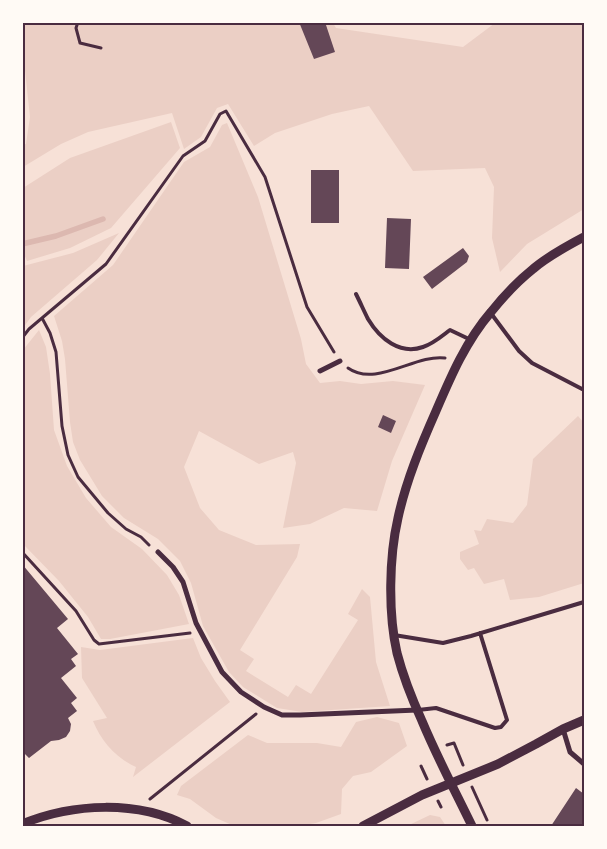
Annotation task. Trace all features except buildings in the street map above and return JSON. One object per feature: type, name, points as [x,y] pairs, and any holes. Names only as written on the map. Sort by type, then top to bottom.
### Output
[{"type":"street","points":[[472,826],[417,710],[397,653],[392,612],[392,573],[398,518],[417,458],[450,377],[471,340],[490,312],[533,269],[584,237]]},
{"type":"street","points":[[320,371],[340,361]]},
{"type":"street","points":[[158,552],[173,567],[183,582],[196,623],[222,672],[240,692],[264,707],[282,715],[417,710]]},
{"type":"street","points":[[363,826],[422,795],[498,764],[563,729],[584,720]]},
{"type":"street","points":[[563,729],[570,752],[584,764]]},
{"type":"street","points":[[22,824],[54,815],[100,807],[128,808],[153,813],[187,826]]},
{"type":"lane","points":[[356,294],[368,320],[381,336],[396,347],[409,350],[424,347],[450,330],[471,340]]},
{"type":"lane","points":[[490,312],[519,350],[532,363],[584,390]]},
{"type":"lane","points":[[394,635],[443,643],[584,602]]},
{"type":"lane","points":[[417,710],[436,708],[495,728],[502,727],[507,720],[480,633]]},
{"type":"path","points":[[78,22],[76,28],[80,43],[102,48]]},
{"type":"path","points":[[22,338],[29,329],[106,264],[182,156],[205,141],[220,114],[226,111],[265,177],[307,307],[340,361],[353,371],[365,374],[385,372],[437,357],[458,361]]},
{"type":"path","points":[[42,318],[50,333],[56,352],[62,426],[68,455],[78,477],[108,513],[126,529],[140,537],[158,552]]},
{"type":"path","points":[[22,552],[76,611],[94,640],[99,644],[201,632]]},
{"type":"path","points":[[150,799],[264,707]]},
{"type":"shaded area","points":[[23,23],[333,23],[336,28],[463,47],[495,23],[584,23],[584,209],[527,244],[500,272],[492,238],[494,187],[485,168],[413,171],[369,106],[332,114],[275,133],[254,146],[228,104],[217,108],[201,137],[184,149],[172,113],[88,132],[61,144],[23,167],[23,145],[26,144],[30,117],[23,52]]},
{"type":"shaded area","points":[[171,122],[180,148],[111,228],[70,248],[27,261],[23,252],[23,188],[70,158]]},
{"type":"shaded area","points":[[227,123],[258,197],[301,339],[306,364],[320,383],[340,381],[361,384],[393,381],[425,385],[392,461],[377,511],[344,508],[310,524],[283,528],[296,463],[293,452],[259,464],[199,431],[184,467],[200,508],[219,530],[256,545],[300,544],[297,557],[240,650],[254,659],[246,671],[288,697],[296,685],[311,694],[358,620],[348,614],[362,589],[370,597],[376,662],[390,706],[302,712],[277,708],[243,687],[229,672],[203,626],[191,583],[180,561],[158,539],[124,518],[102,496],[80,460],[73,442],[65,359],[62,341],[54,316],[113,265],[184,162],[210,147],[222,125]]},
{"type":"shaded area","points":[[119,233],[97,260],[31,317],[23,328],[23,266],[73,253]]},
{"type":"shaded area","points":[[39,330],[46,347],[54,430],[67,466],[86,498],[111,527],[142,549],[167,575],[179,595],[189,624],[110,639],[101,639],[88,617],[59,581],[23,544],[23,350]]},
{"type":"shaded area","points":[[578,416],[584,423],[584,583],[539,597],[510,600],[504,579],[484,584],[474,568],[468,570],[460,559],[460,552],[479,544],[474,530],[481,531],[487,519],[513,523],[527,505],[533,459]]},
{"type":"shaded area","points":[[193,638],[201,658],[230,702],[133,777],[136,767],[122,759],[110,748],[100,735],[93,721],[107,718],[82,678],[81,647],[100,650]]},
{"type":"shaded area","points":[[377,717],[399,723],[407,746],[371,772],[353,776],[342,789],[341,814],[316,823],[298,826],[232,825],[216,818],[190,799],[177,795],[181,786],[248,735],[267,743],[317,743],[341,747],[356,722]]},
{"type":"shaded area","points":[[430,815],[440,817],[446,826],[407,826]]},
{"type":"waterway","points":[[22,244],[56,236],[103,219]]}]
